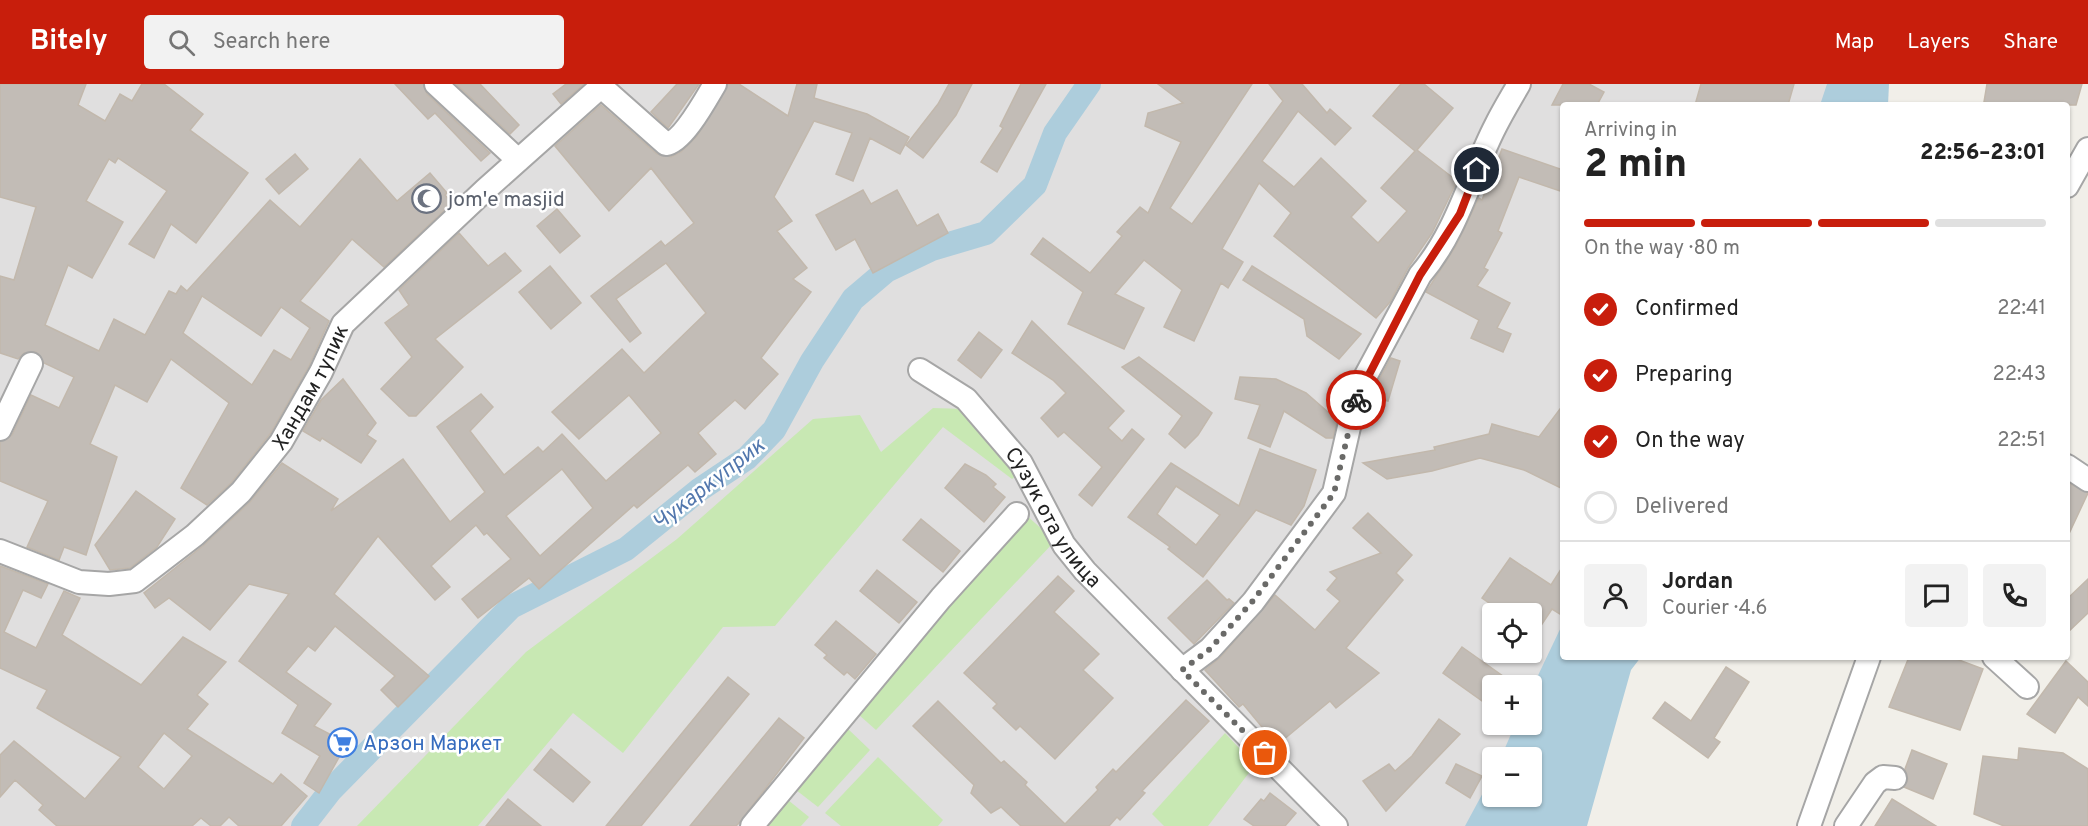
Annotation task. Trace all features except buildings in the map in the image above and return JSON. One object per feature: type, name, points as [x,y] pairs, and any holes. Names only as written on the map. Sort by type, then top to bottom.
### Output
[{"type":"street","points":[[436,84],[518,160]]},
{"type":"street","name":"Хандам тупик","points":[[0,551],[79,582],[109,584],[135,581],[195,535],[241,492],[268,459],[281,442],[321,372],[343,324],[518,160],[602,88],[660,141],[671,144],[693,119],[715,84]]},
{"type":"street","points":[[1182,670],[1210,649],[1252,602],[1334,493],[1357,392],[1420,275],[1460,214],[1495,126],[1519,84]]},
{"type":"street","points":[[2070,181],[2088,149]]},
{"type":"street","points":[[0,429],[32,364]]},
{"type":"street","name":"Сузук ота улица","points":[[920,370],[966,399],[1021,463],[1064,545],[1084,571],[1336,826]]},
{"type":"street","points":[[2070,468],[2088,480]]},
{"type":"street","points":[[752,826],[941,598],[1017,514]]},
{"type":"street","points":[[1809,826],[1868,660]]},
{"type":"street","points":[[1997,660],[2027,687]]},
{"type":"street","points":[[1846,826],[1875,783],[1883,777],[1895,778]]},
{"type":"shaded area","points":[[0,84],[1869,84],[1860,102],[1560,102],[1562,660],[1542,707],[1542,675],[1482,675],[1482,735],[1530,735],[1525,747],[1482,747],[1482,807],[1491,807],[1491,826],[0,826]]},
{"type":"green space","points":[[933,408],[965,409],[1022,471],[1012,479],[943,427],[775,626],[723,627],[623,753],[573,713],[478,826],[357,826],[526,652],[677,539],[813,419],[860,415],[881,452]]},
{"type":"green space","points":[[1025,514],[1055,541],[876,730],[859,715]]},
{"type":"green space","points":[[847,728],[870,750],[818,807],[796,790]]},
{"type":"green space","points":[[1225,733],[1255,765],[1208,826],[1164,826],[1152,814]]},
{"type":"green space","points":[[878,757],[943,820],[938,826],[841,826],[825,813]]},
{"type":"green space","points":[[788,800],[809,817],[801,826],[767,826]]},
{"type":"water","points":[[1827,84],[1889,84],[1888,102],[1821,102]]},
{"type":"water","points":[[1560,629],[1560,660],[1639,660],[1631,670],[1587,826],[1465,826],[1482,795],[1482,807],[1542,807],[1542,747],[1505,747],[1511,735],[1542,735],[1542,675],[1538,675]]},
{"type":"waterway","name":"Чукаркуприк","points":[[303,826],[331,790],[511,607],[626,549],[699,490],[747,458],[774,430],[812,361],[853,299],[886,271],[932,249],[986,233],[1035,185],[1055,133],[1089,84]]},
{"type":"way so far","points":[[1265,753],[1182,670],[1210,649],[1252,602],[1334,493],[1356,400]]},
{"type":"place","name":"jom'e masjid","points":[[427,199]]},
{"type":"place","name":"Арзон Маркет","points":[[342,743]]},
{"type":"route","points":[[1356,400],[1357,392],[1420,275],[1460,214],[1477,170]]}]
